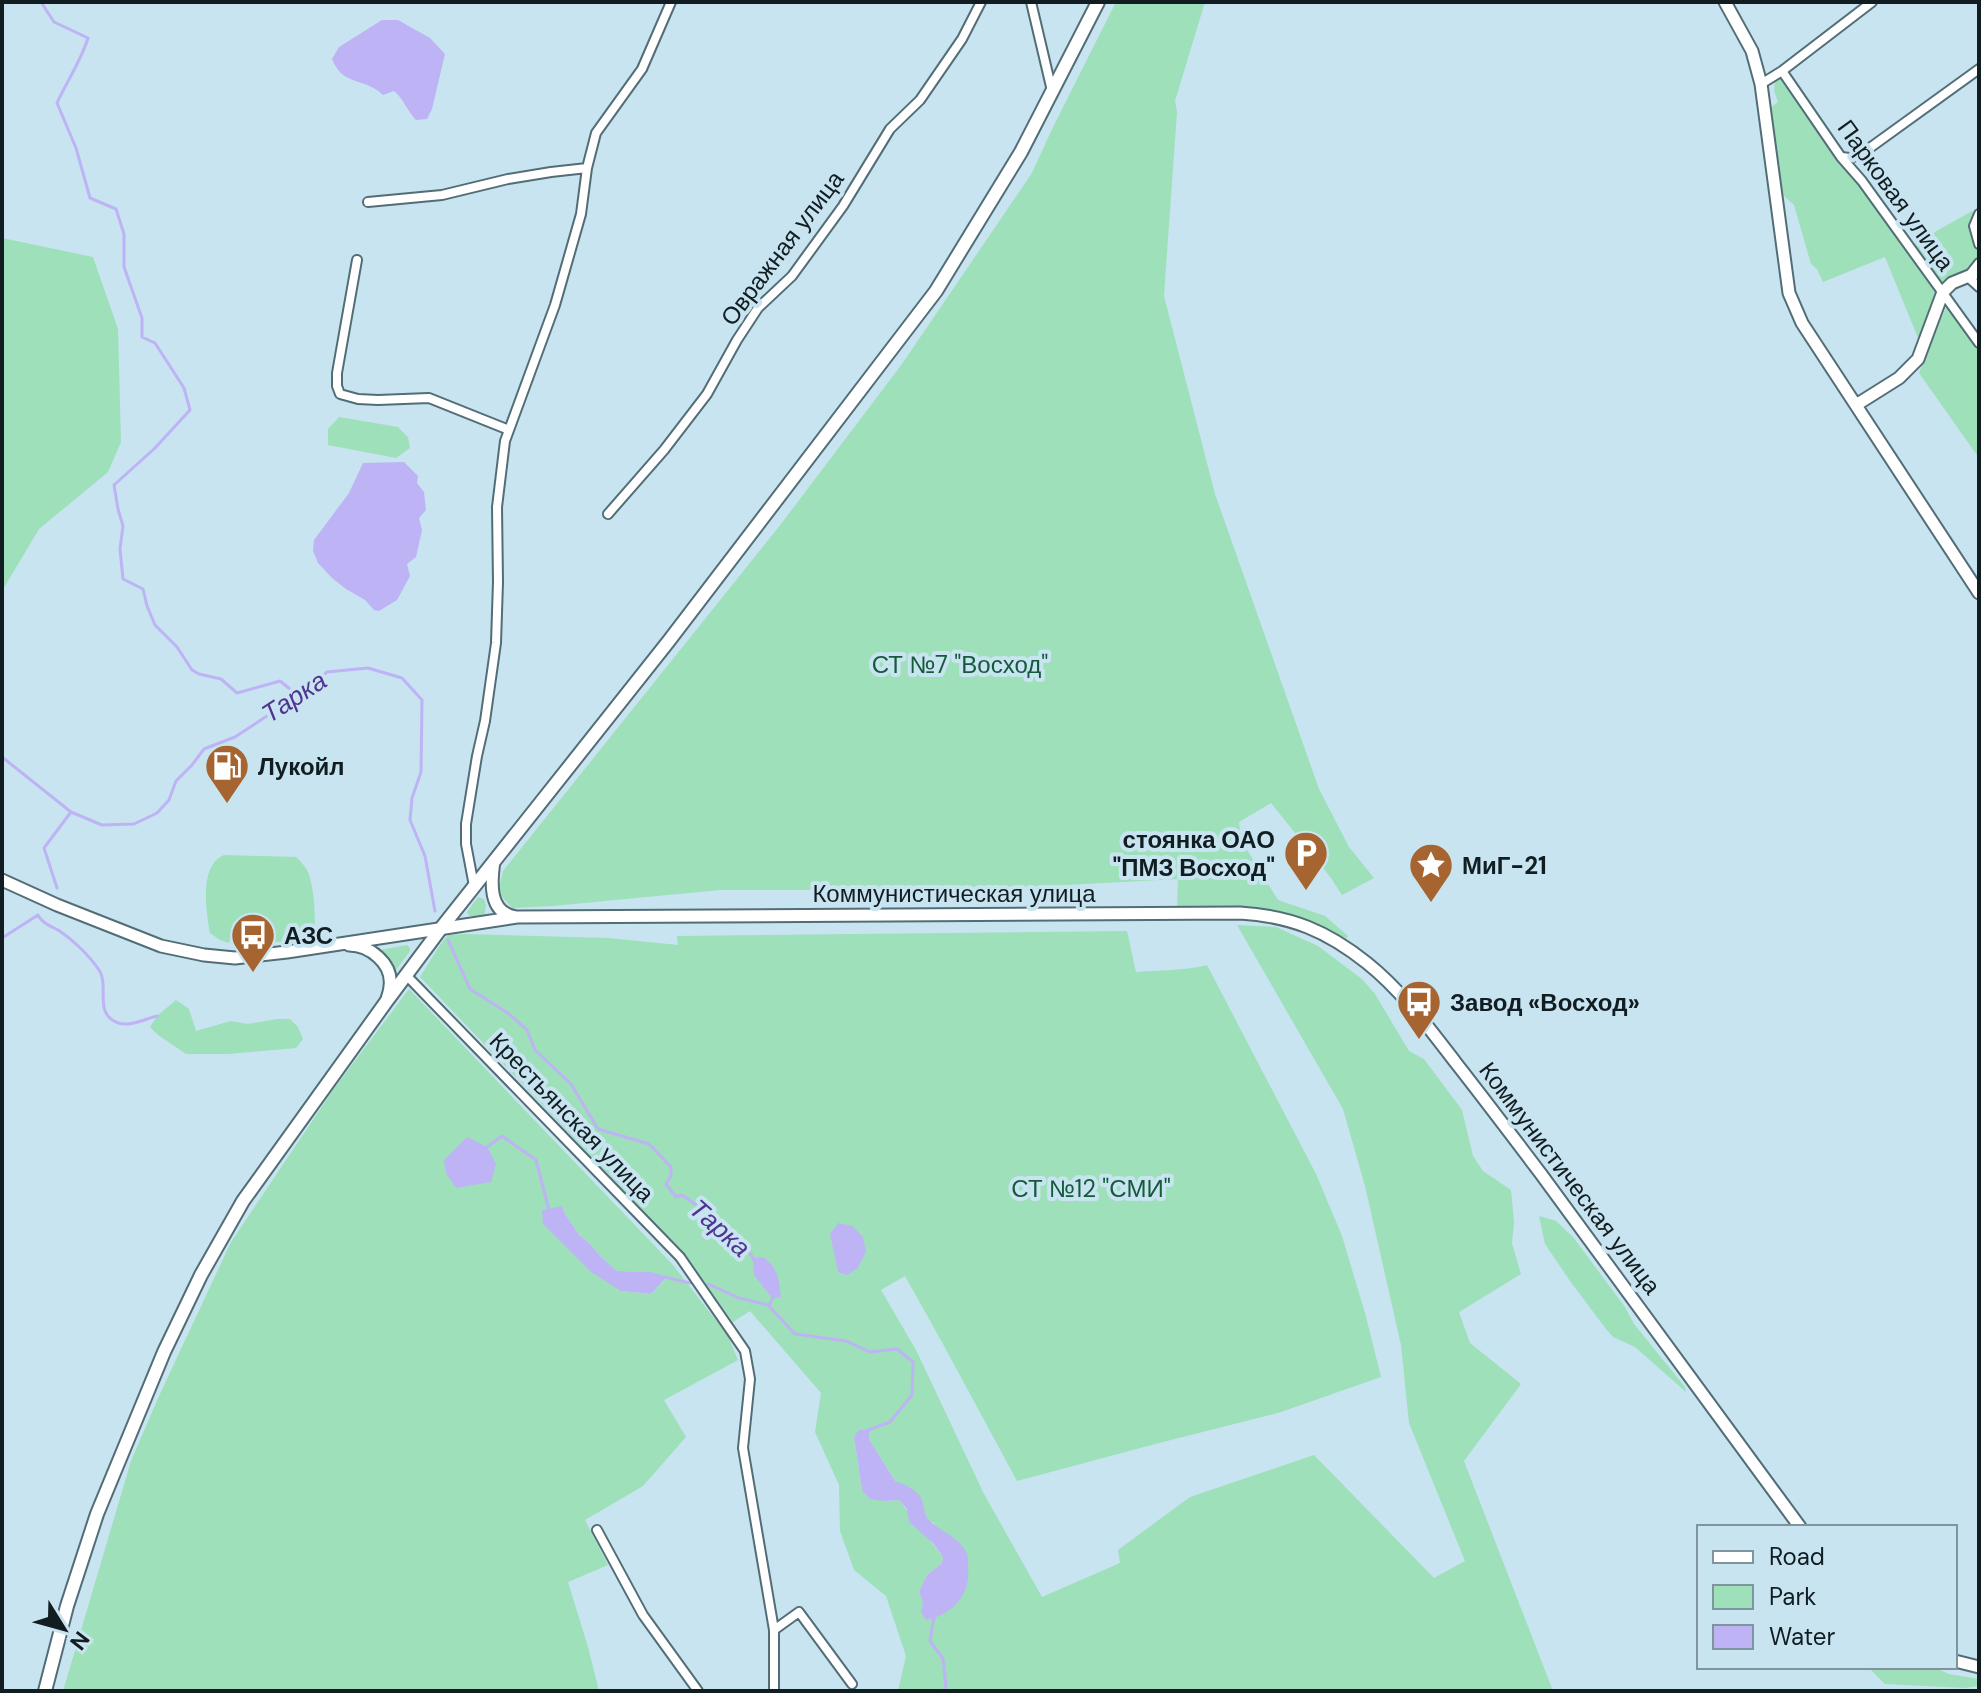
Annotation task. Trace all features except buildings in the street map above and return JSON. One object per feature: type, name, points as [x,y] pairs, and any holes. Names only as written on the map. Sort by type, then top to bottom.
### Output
[{"type":"main road","points":[[45,1691],[67,1606],[97,1514],[164,1352],[201,1275],[243,1201],[442,927],[668,642],[936,291],[1021,152],[1098,2]]},
{"type":"main road","points":[[1725,2],[1752,51],[1761,84],[1789,293],[1802,323],[1979,593]]},
{"type":"main road","points":[[1856,405],[1899,378],[1918,359],[1943,292],[1952,283],[1973,274]]},
{"type":"main road","points":[[494,861],[493,896],[498,907],[509,916],[517,917]]},
{"type":"main road","points":[[2,880],[130,935],[183,952],[244,957],[328,945],[359,945],[372,952],[387,968],[391,984],[386,1002]]},
{"type":"main road","name":"Коммунистическая улица","points":[[328,945],[517,917],[1240,913],[1285,918],[1314,929],[1368,964],[1406,1000],[1432,1031],[1799,1525]]},
{"type":"main road","points":[[1957,1662],[1979,1667]]},
{"type":"street","points":[[474,886],[466,844],[466,824],[496,643],[497,507],[505,441],[555,305],[581,214],[587,168],[596,133],[642,69],[671,2]]},
{"type":"street","name":"Овражная улица","points":[[608,514],[664,450],[707,394],[758,308],[792,276],[843,206],[890,129],[920,100],[962,39],[981,2]]},
{"type":"street","points":[[1031,2],[1052,91]]},
{"type":"street","points":[[1761,84],[1872,2]]},
{"type":"street","points":[[1841,157],[1860,155],[1979,69]]},
{"type":"street","name":"Парковая улица","points":[[1782,71],[1841,157],[1862,181],[1979,343]]},
{"type":"street","points":[[1860,155],[1858,167],[1862,181]]},
{"type":"street","points":[[368,202],[442,195],[508,179],[587,168]]},
{"type":"street","points":[[1979,214],[1974,226],[1979,244]]},
{"type":"street","points":[[357,260],[337,373],[340,394],[368,400],[429,398],[509,430]]},
{"type":"street","points":[[1979,263],[1973,274],[1979,287]]},
{"type":"street","name":"Крестьянская улица","points":[[406,975],[680,1257],[745,1351],[750,1379],[743,1448],[774,1630],[774,1691]]},
{"type":"street","points":[[597,1530],[643,1615],[698,1691]]},
{"type":"street","points":[[774,1630],[799,1612],[852,1684]]},
{"type":"green space","name":"СТ №7 \"Восход\"","points":[[1116,2],[1205,2],[1175,101],[1177,112],[1164,296],[1215,494],[1319,789],[1349,847],[1374,878],[1342,895],[1271,803],[1239,822],[1241,840],[1278,900],[1325,916],[1348,936],[1346,939],[1300,919],[1177,910],[1178,879],[976,890],[720,890],[512,908],[498,892],[503,871],[781,524],[902,364],[1032,173]]},
{"type":"green space","points":[[1784,75],[1792,80],[1906,240],[1902,245],[1936,293],[1920,343],[1885,257],[1823,282],[1811,264],[1794,205],[1783,195],[1770,108],[1778,102],[1775,82]]},
{"type":"green space","points":[[1972,211],[1979,223],[1979,267],[1942,284],[1912,245]]},
{"type":"green space","points":[[2,238],[93,257],[118,329],[121,442],[108,472],[39,529],[2,591]]},
{"type":"green space","points":[[1947,305],[1979,350],[1979,458],[1919,373]]},
{"type":"green space","points":[[339,417],[398,427],[408,437],[410,448],[396,458],[328,445],[328,429]]},
{"type":"green space","points":[[224,855],[296,857],[308,872],[312,886],[315,914],[313,938],[298,942],[251,942],[244,937],[231,937],[229,943],[210,933],[206,901],[208,878],[216,860]]},
{"type":"green space","points":[[478,897],[484,899],[484,916],[469,916],[467,912]]},
{"type":"green space","name":"СТ №12 \"СМИ\"","points":[[1237,925],[1276,927],[1318,946],[1362,979],[1375,994],[1409,1051],[1424,1059],[1462,1110],[1473,1156],[1483,1171],[1511,1190],[1512,1243],[1521,1274],[1459,1312],[1470,1343],[1521,1384],[1464,1461],[1553,1691],[898,1691],[906,1656],[886,1596],[854,1570],[840,1531],[839,1485],[815,1432],[821,1393],[750,1311],[733,1322],[683,1252],[420,977],[448,935],[464,934],[609,938],[678,945],[677,936],[1127,931],[1136,972],[1207,965],[1316,1174],[1342,1236],[1381,1377],[1278,1413],[1017,1481],[905,1276],[881,1290],[916,1350],[984,1494],[1042,1597],[1120,1563],[1118,1550],[1190,1497],[1314,1455],[1434,1578],[1465,1561],[1409,1423],[1401,1345],[1365,1186],[1343,1109]],"holes":[[[869,1429],[869,1439],[895,1481],[911,1492],[929,1521],[934,1523],[959,1602],[927,1575],[942,1563],[943,1557],[899,1500],[885,1501],[862,1490],[854,1437]]]},
{"type":"green space","points":[[407,945],[410,951],[396,970],[380,950]]},
{"type":"green space","points":[[409,989],[673,1265],[728,1336],[738,1360],[664,1400],[686,1437],[643,1486],[585,1520],[608,1565],[568,1582],[599,1691],[63,1691],[131,1461],[159,1396],[231,1242],[333,1090]],"holes":[[[543,1210],[564,1212],[579,1235],[617,1271],[651,1272],[667,1278],[651,1294],[621,1291]]]},
{"type":"green space","points":[[176,1000],[189,1009],[196,1031],[231,1021],[248,1024],[290,1019],[303,1039],[296,1048],[186,1054],[150,1027],[157,1016]]},
{"type":"green space","points":[[1539,1216],[1556,1221],[1573,1237],[1686,1392],[1635,1347],[1613,1337],[1606,1329],[1545,1244]]},
{"type":"green space","points":[[1870,1669],[1938,1669],[1979,1679],[1977,1686],[1965,1688],[1885,1684]]},
{"type":"water","points":[[382,20],[398,20],[430,38],[445,54],[427,119],[416,120],[394,91],[383,95],[348,78],[332,59],[339,47]]},
{"type":"water","points":[[404,462],[418,476],[417,483],[424,492],[426,510],[419,518],[422,530],[416,557],[407,564],[410,576],[397,600],[379,611],[332,578],[318,563],[313,551],[314,540],[349,493],[363,463]]},
{"type":"water","points":[[467,1137],[487,1147],[496,1164],[491,1182],[456,1188],[446,1173],[444,1160]]},
{"type":"water","points":[[562,1206],[579,1235],[617,1271],[651,1272],[667,1277],[651,1294],[621,1291],[591,1272],[543,1224],[542,1210]]},
{"type":"water","points":[[838,1223],[852,1226],[863,1237],[866,1251],[858,1268],[847,1275],[838,1272],[830,1234]]},
{"type":"water","points":[[763,1257],[775,1270],[781,1297],[772,1298],[754,1275],[753,1258]]},
{"type":"water","points":[[869,1429],[869,1439],[895,1481],[919,1495],[928,1519],[960,1544],[968,1556],[968,1577],[963,1594],[952,1608],[936,1617],[926,1620],[921,1612],[923,1602],[919,1592],[927,1575],[942,1563],[943,1557],[933,1543],[909,1522],[907,1509],[899,1500],[870,1499],[862,1490],[854,1437],[859,1430]]},
{"type":"waterway","points":[[41,2],[54,22],[88,38],[57,103],[76,148],[90,198],[116,209],[124,234],[124,267],[142,318],[142,337],[155,343],[184,388],[190,410],[154,449],[114,485],[123,526],[120,549],[123,579],[143,589],[155,625],[177,647],[192,670],[221,679],[237,693],[280,681],[295,693]]},
{"type":"waterway","name":"Тарка","points":[[2,757],[71,812],[102,825],[134,824],[157,813],[169,800],[176,781],[204,749],[235,737],[327,672],[368,668],[402,678],[422,700],[421,772],[412,798],[410,820],[425,856],[435,911]]},
{"type":"waterway","points":[[57,888],[44,848],[71,812]]},
{"type":"waterway","points":[[2,938],[38,915],[74,943],[99,970],[108,1017],[124,1024],[157,1016]]},
{"type":"waterway","name":"Тарка","points":[[448,940],[470,989],[509,1014],[527,1030],[535,1050],[571,1084],[598,1129],[649,1144],[671,1167],[671,1176],[666,1184],[676,1197],[682,1195],[712,1216],[710,1226],[750,1253],[754,1260]]},
{"type":"waterway","points":[[487,1147],[502,1136],[536,1160],[549,1210]]},
{"type":"waterway","points":[[664,1277],[690,1283]]},
{"type":"waterway","points":[[708,1284],[739,1298],[768,1305]]},
{"type":"waterway","name":"Тарка","points":[[773,1297],[769,1306],[795,1334],[846,1341],[870,1352],[897,1349],[913,1362],[912,1395],[890,1422],[868,1430]]},
{"type":"waterway","name":"Тарка","points":[[934,1617],[930,1641],[943,1659],[946,1686],[943,1691]]},
{"type":"place","name":"Лукойл","points":[[227,805]]},
{"type":"place","name":"стоянка ОАО \"ПМЗ Восход\"","points":[[1306,892]]},
{"type":"place","name":"МиГ-21","points":[[1431,904]]},
{"type":"place","name":"АЗС","points":[[253,974]]},
{"type":"place","name":"Завод «Восход»","points":[[1419,1041]]}]
